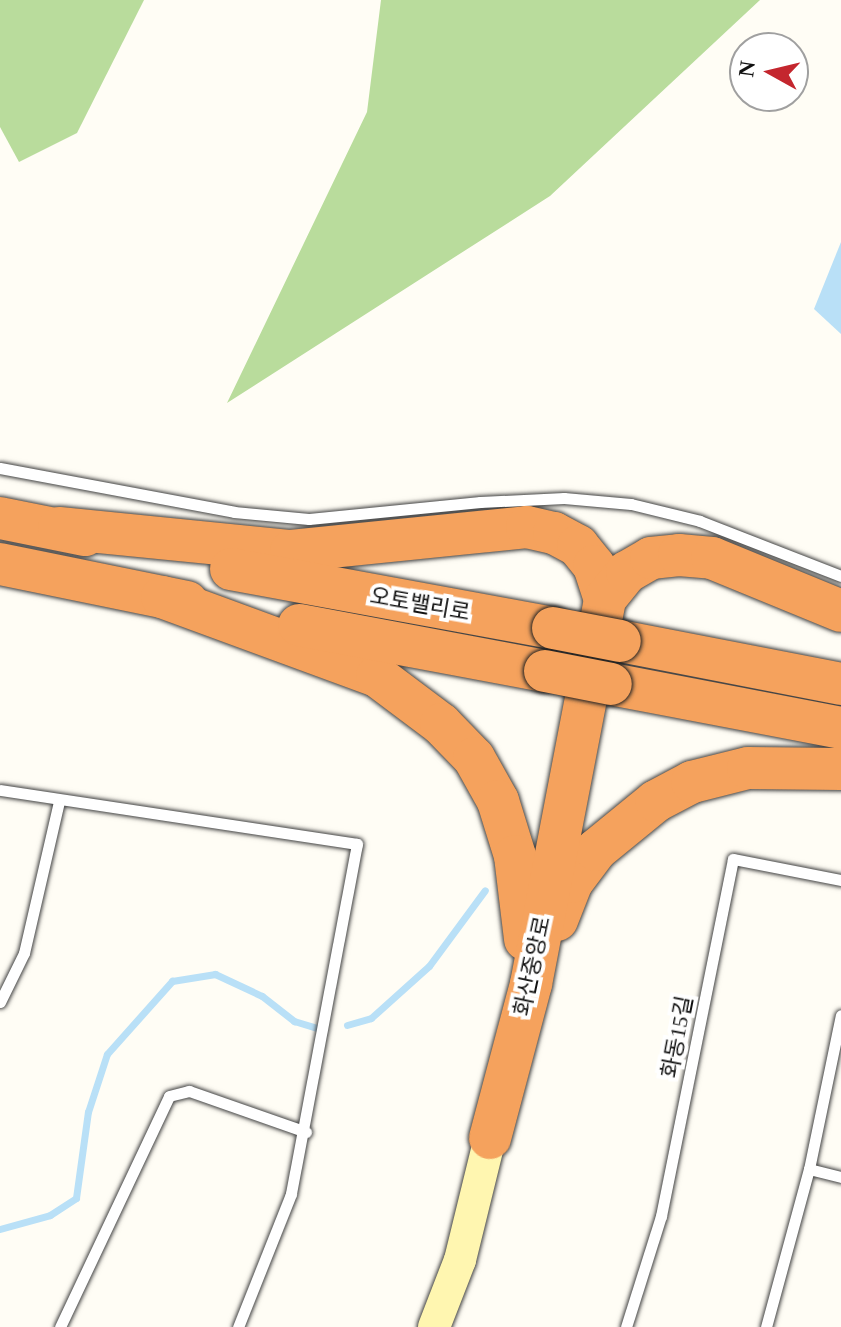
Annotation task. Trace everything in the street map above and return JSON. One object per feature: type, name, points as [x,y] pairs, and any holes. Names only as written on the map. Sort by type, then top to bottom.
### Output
[{"type":"highway","name":"오토밸리로","points":[[0,518],[59,528],[238,571],[841,684]]},
{"type":"highway","points":[[59,528],[291,551],[527,527],[554,533],[578,546],[594,566],[605,599]]},
{"type":"highway","points":[[605,599],[627,572],[651,558],[679,555],[712,558],[841,611]]},
{"type":"highway","name":"오토밸리로","points":[[0,564],[841,728]]},
{"type":"highway","points":[[162,597],[377,676],[441,724],[474,758],[498,801],[515,856],[531,984]]},
{"type":"highway","name":"화산중앙로","points":[[490,1138],[531,984],[605,599]]},
{"type":"highway","points":[[531,984],[572,882],[623,824],[656,801],[692,782],[748,768],[841,769]]},
{"type":"main road","name":"화산중앙로","points":[[434,1327],[460,1260],[490,1138]]},
{"type":"lane","points":[[0,468],[234,512],[309,519],[480,502],[564,498],[631,504],[700,521],[841,576]]},
{"type":"lane","points":[[0,790],[357,844],[306,1132],[291,1194],[238,1327]]},
{"type":"lane","points":[[0,1002],[24,953],[59,801]]},
{"type":"lane","name":"화동15길","points":[[626,1327],[661,1216],[733,859],[841,880]]},
{"type":"lane","points":[[766,1327],[809,1169],[841,1015]]},
{"type":"lane","points":[[60,1327],[169,1096],[189,1091],[306,1132]]},
{"type":"lane","points":[[809,1169],[841,1177]]},
{"type":"green space","points":[[0,0],[144,0],[77,133],[19,162],[0,127]]},
{"type":"green space","points":[[381,0],[760,0],[550,196],[227,403],[367,112]]},
{"type":"water","points":[[841,242],[841,334],[814,309]]},
{"type":"waterway","points":[[347,1025],[371,1018],[429,966],[485,890]]},
{"type":"waterway","points":[[0,1229],[50,1215],[76,1198],[88,1112],[107,1054],[172,981],[215,974],[262,996],[294,1021],[320,1029]]}]
